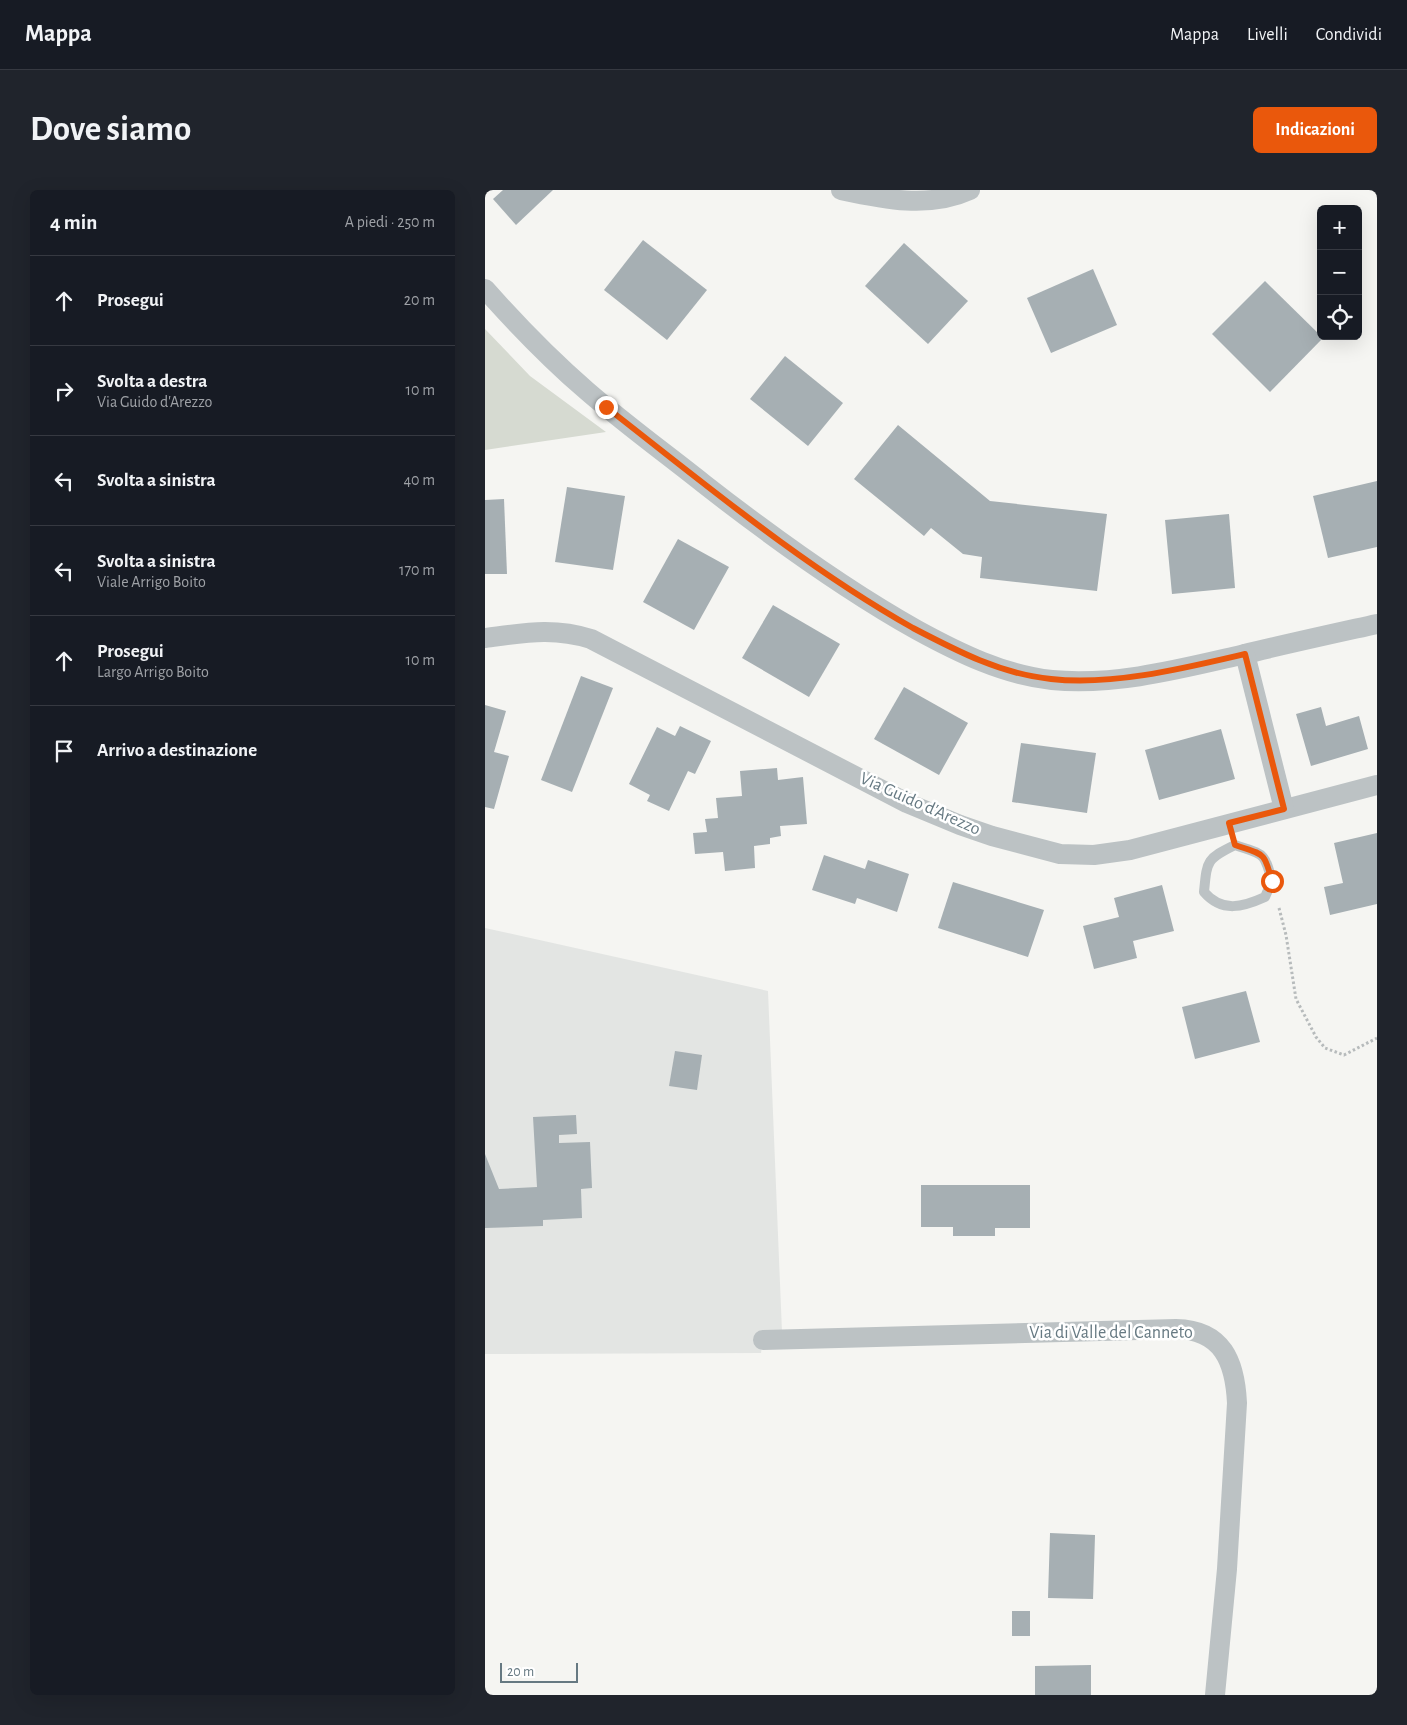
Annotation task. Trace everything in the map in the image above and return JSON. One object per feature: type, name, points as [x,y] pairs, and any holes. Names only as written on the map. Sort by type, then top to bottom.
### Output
[{"type":"street","points":[[841,190],[884,199],[914,201],[947,198],[970,190]]},
{"type":"street","points":[[485,289],[562,368],[606,407],[754,523],[853,591],[929,636],[969,656],[999,668],[1047,679],[1093,681],[1164,671],[1377,624]]},
{"type":"street","name":"Via Guido d'Arezzo","points":[[485,638],[543,631],[567,632],[591,639],[907,803],[980,832],[1052,853],[1081,856],[1119,852],[1232,834],[1284,809],[1377,785]]},
{"type":"street","points":[[1245,654],[1284,809]]},
{"type":"street","name":"Via di Valle del Canneto","points":[[763,1340],[1176,1329],[1198,1331],[1214,1340],[1221,1346],[1230,1362],[1235,1381],[1237,1403],[1228,1562],[1215,1695]]},
{"type":"lane","points":[[1232,834],[1266,859],[1272,881],[1265,897],[1251,903],[1231,907],[1212,901],[1204,892],[1207,865],[1219,853],[1232,834]]},
{"type":"path","points":[[1265,897],[1280,909],[1296,999],[1316,1036],[1325,1048],[1344,1056],[1377,1038]]},
{"type":"shaded area","points":[[485,329],[530,376],[606,432],[485,450]]},
{"type":"shaded area","points":[[485,928],[768,991],[782,1332],[764,1332],[761,1353],[485,1354]]},
{"type":"building","points":[[503,190],[553,190],[516,225],[493,199]]},
{"type":"building","points":[[643,240],[707,290],[667,340],[604,290]]},
{"type":"building","points":[[904,243],[968,301],[928,344],[865,286]]},
{"type":"building","points":[[1093,269],[1117,325],[1051,353],[1027,298]]},
{"type":"building","points":[[1265,281],[1317,332],[1317,340],[1321,340],[1270,392],[1212,334]]},
{"type":"building","points":[[785,356],[843,403],[808,446],[750,399]]},
{"type":"building","points":[[898,425],[990,501],[1107,514],[1097,591],[980,578],[982,557],[963,554],[931,528],[924,536],[854,479]]},
{"type":"building","points":[[1377,481],[1377,547],[1328,558],[1313,496]]},
{"type":"building","points":[[567,487],[625,496],[613,570],[555,562]]},
{"type":"building","points":[[504,499],[507,574],[485,574],[485,500]]},
{"type":"building","points":[[1229,514],[1235,588],[1172,594],[1165,520]]},
{"type":"building","points":[[678,539],[729,567],[694,630],[643,602]]},
{"type":"building","points":[[773,605],[840,644],[809,697],[742,658]]},
{"type":"building","points":[[581,676],[613,688],[572,792],[541,780]]},
{"type":"building","points":[[904,687],[968,723],[939,775],[874,739]]},
{"type":"building","points":[[485,705],[506,711],[494,752],[509,756],[494,809],[485,807]]},
{"type":"building","points":[[1321,707],[1326,726],[1359,716],[1368,749],[1311,766],[1296,714]]},
{"type":"building","points":[[680,726],[711,741],[695,774],[688,771],[669,811],[647,801],[650,795],[629,784],[657,727],[675,736]]},
{"type":"building","points":[[1221,729],[1235,779],[1159,800],[1145,750]]},
{"type":"building","points":[[1021,743],[1096,753],[1087,813],[1012,802]]},
{"type":"building","points":[[777,768],[778,780],[803,777],[807,824],[780,826],[781,836],[770,838],[770,844],[754,846],[755,868],[725,871],[723,852],[695,854],[693,833],[707,832],[705,819],[718,818],[716,798],[742,796],[740,771]]},
{"type":"building","points":[[1377,833],[1377,904],[1330,915],[1324,887],[1343,883],[1334,843]]},
{"type":"building","points":[[824,855],[865,869],[868,860],[909,874],[897,912],[857,898],[855,904],[812,890]]},
{"type":"building","points":[[953,882],[1044,910],[1028,957],[938,928]]},
{"type":"building","points":[[1162,885],[1174,931],[1133,941],[1137,958],[1094,969],[1083,926],[1119,917],[1114,898]]},
{"type":"building","points":[[1246,991],[1260,1042],[1195,1059],[1182,1007]]},
{"type":"building","points":[[675,1051],[702,1055],[697,1090],[669,1086]]},
{"type":"building","points":[[576,1115],[577,1134],[559,1135],[559,1143],[590,1142],[592,1188],[581,1189],[582,1218],[543,1220],[543,1226],[485,1228],[485,1154],[499,1189],[537,1187],[533,1117]]},
{"type":"building","points":[[921,1185],[1030,1185],[1030,1228],[995,1228],[995,1236],[953,1236],[953,1227],[921,1227]]},
{"type":"building","points":[[1050,1533],[1095,1535],[1093,1599],[1048,1598]]},
{"type":"building","points":[[1012,1611],[1030,1611],[1030,1636],[1012,1636]]},
{"type":"building","points":[[1091,1665],[1091,1695],[1035,1695],[1035,1666]]},
{"type":"route","points":[[606,407],[754,523],[806,560],[893,616],[951,648],[999,668],[1032,677],[1093,681],[1164,671],[1245,654],[1284,809],[1229,823],[1235,845],[1258,853],[1266,859],[1272,881]]}]
